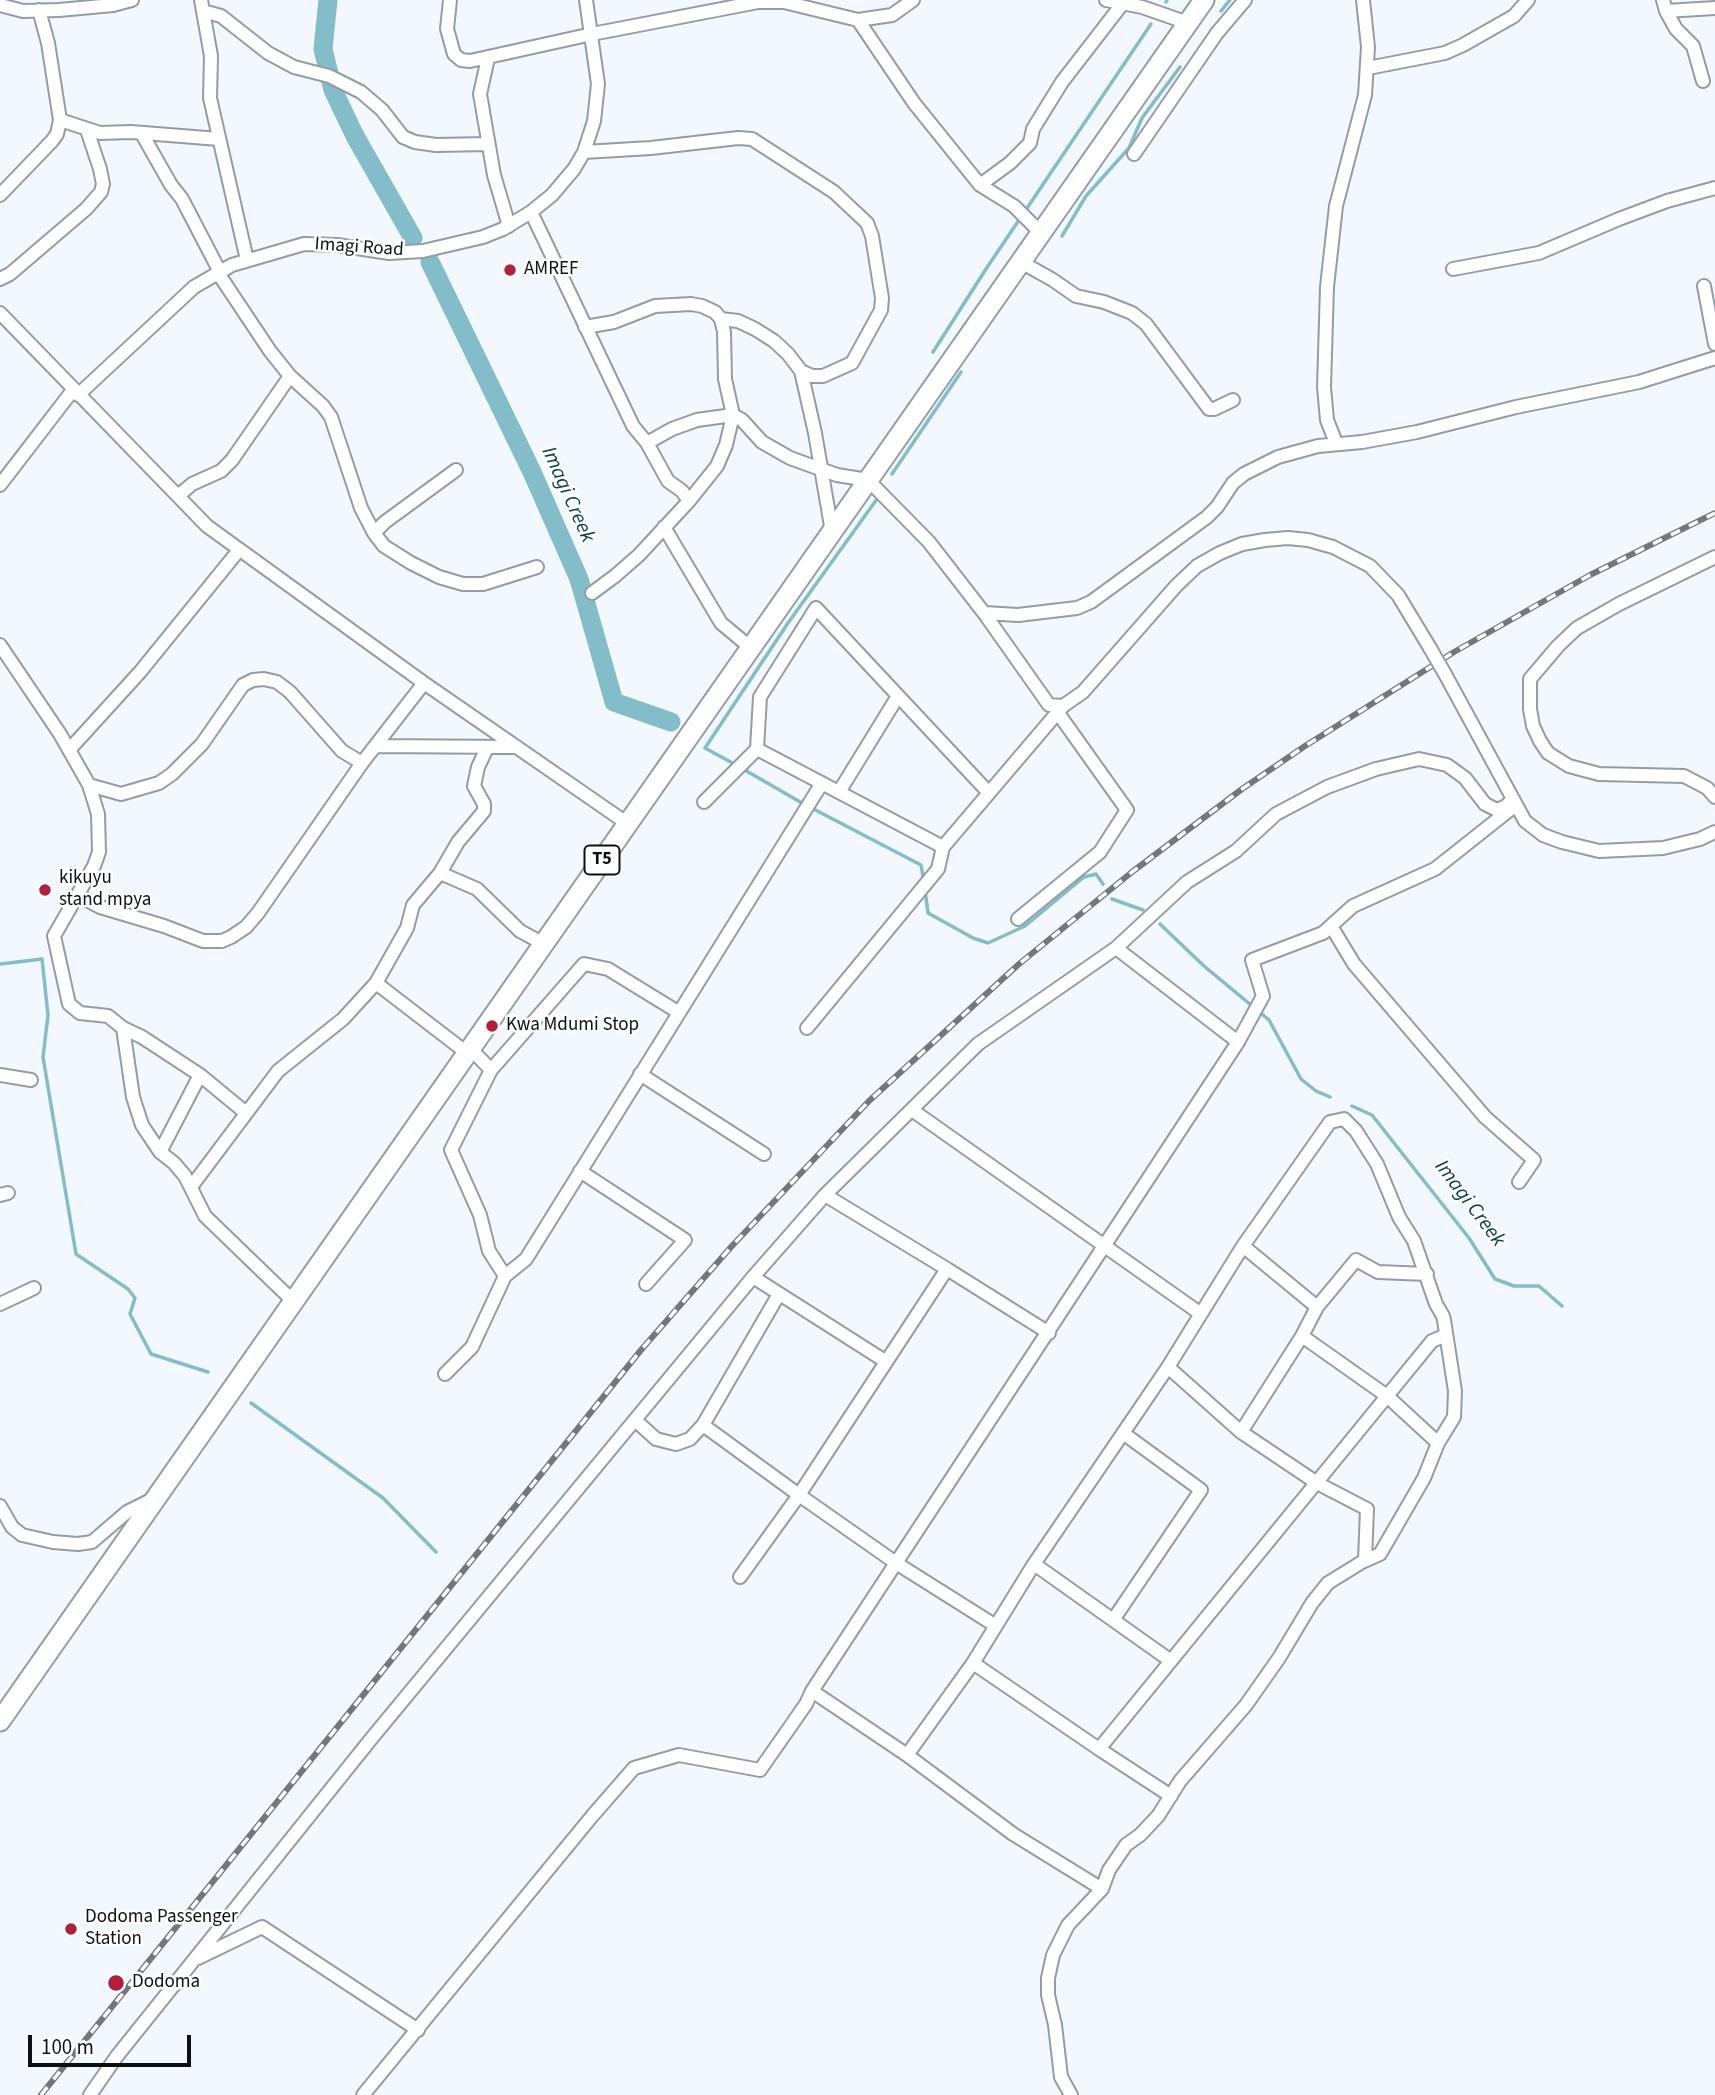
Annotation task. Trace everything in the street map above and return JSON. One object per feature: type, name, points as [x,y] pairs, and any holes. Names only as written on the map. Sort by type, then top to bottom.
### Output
[{"type":"highway","name":"T5","points":[[1,1718],[1204,0]]},
{"type":"street","points":[[0,5],[23,11],[59,10],[113,5],[132,0]]},
{"type":"street","points":[[450,0],[447,29],[454,54],[461,60],[488,58],[592,34],[758,2],[784,2],[807,6],[858,20],[892,15],[913,0]]},
{"type":"street","name":"Imagi Road","points":[[0,485],[76,392],[194,287],[219,272],[290,247],[315,244],[404,253],[462,243],[509,226],[531,212],[563,184],[584,152],[597,105],[598,77],[586,0]]},
{"type":"street","points":[[1106,0],[1143,3],[1188,23]]},
{"type":"street","points":[[1134,154],[1217,33],[1245,0]]},
{"type":"street","points":[[1336,443],[1327,419],[1324,387],[1327,287],[1336,206],[1360,117],[1368,68],[1367,19],[1363,0]]},
{"type":"street","points":[[1368,68],[1446,53],[1514,16],[1528,0]]},
{"type":"street","points":[[980,185],[1010,163],[1030,143],[1032,129],[1062,82],[1123,3]]},
{"type":"street","points":[[202,5],[221,16],[268,54],[294,67],[329,76],[361,92],[382,110],[403,137],[436,145],[488,144]]},
{"type":"street","points":[[202,5],[212,71],[210,98],[247,260]]},
{"type":"street","points":[[1703,81],[1693,46],[1676,29],[1664,6],[1715,8]]},
{"type":"street","points":[[0,195],[52,141],[57,134],[60,120],[48,43],[39,10]]},
{"type":"street","points":[[858,20],[914,103],[980,185],[1014,206],[1041,233]]},
{"type":"street","points":[[488,58],[480,94],[494,176],[509,226]]},
{"type":"street","points":[[60,120],[100,133],[219,139]]},
{"type":"street","points":[[0,279],[10,274],[86,209],[101,191],[103,184],[100,169],[87,130]]},
{"type":"street","points":[[142,134],[182,199],[219,272],[270,351],[290,376],[323,406],[331,417],[362,508],[374,533],[384,546],[439,577],[463,584],[483,584],[537,567]]},
{"type":"street","points":[[584,152],[752,139],[834,192],[857,212],[867,223],[872,236],[882,298],[881,310],[852,363],[823,376],[813,376],[801,371]]},
{"type":"street","points":[[1453,269],[1539,253],[1667,201],[1715,188]]},
{"type":"street","points":[[531,212],[633,426],[647,443],[668,481],[682,491],[689,501]]},
{"type":"street","points":[[1021,262],[1076,296],[1111,304],[1132,313],[1146,324],[1209,409],[1233,400]]},
{"type":"street","points":[[1704,286],[1715,344]]},
{"type":"street","points":[[585,327],[614,322],[655,306],[702,306],[715,312],[721,319],[724,332],[728,398],[733,415],[726,444],[716,466],[689,501],[615,576],[592,593]]},
{"type":"street","points":[[0,313],[207,526],[424,683],[628,824]]},
{"type":"street","points":[[721,319],[738,321],[774,341],[789,354],[801,371],[832,532]]},
{"type":"street","points":[[984,613],[1018,615],[1086,605],[1207,516],[1217,507],[1233,483],[1244,474],[1278,457],[1336,443],[1388,438],[1517,407],[1639,382],[1715,358]]},
{"type":"street","points":[[178,496],[192,484],[221,471],[232,460],[290,376]]},
{"type":"street","points":[[647,443],[697,420],[733,415],[774,450],[837,475],[868,480],[929,542],[984,613],[1049,705],[1060,710],[1127,810],[1100,852],[1018,919]]},
{"type":"street","points":[[374,533],[456,470]]},
{"type":"street","points":[[664,527],[721,623],[751,648]]},
{"type":"street","points":[[807,1028],[938,869],[943,847],[1060,710],[1083,692],[1175,586],[1198,566],[1242,544],[1288,538],[1308,540],[1333,547],[1370,566],[1398,595],[1445,674],[1525,821],[1543,835],[1599,851],[1663,848],[1700,839],[1715,832]]},
{"type":"street","points":[[69,750],[140,672],[240,550]]},
{"type":"street","points":[[1715,558],[1619,604],[1577,628],[1530,679],[1530,709],[1533,726],[1548,753],[1569,766],[1600,774],[1684,776],[1707,788],[1715,797]]},
{"type":"street","points":[[704,802],[757,749],[760,697],[816,608],[989,793]]},
{"type":"street","points":[[0,645],[69,750],[89,785],[98,814],[99,852],[89,878],[54,936],[69,1004],[80,1013],[108,1016],[123,1028],[142,1037],[200,1075],[246,1114]]},
{"type":"street","points":[[89,785],[121,794],[159,783],[202,744],[243,685],[264,679],[278,682],[290,692],[342,751],[362,763]]},
{"type":"street","points":[[77,895],[100,907],[203,941],[222,941],[231,937],[246,927],[278,887],[362,763],[424,683]]},
{"type":"street","points":[[839,792],[898,695]]},
{"type":"street","points":[[375,746],[517,747]]},
{"type":"street","points":[[191,1187],[278,1071],[342,1019],[376,983],[407,928],[413,905],[440,873],[458,842],[484,811],[484,804],[474,786],[478,767],[487,748]]},
{"type":"street","points":[[757,749],[943,847]]},
{"type":"street","points":[[90,2095],[117,2056],[371,1739],[753,1277],[825,1195],[978,1044],[1116,948],[1186,882],[1236,851],[1276,814],[1327,787],[1376,769],[1419,759],[1447,765],[1465,778],[1485,804],[1497,810],[1515,802]]},
{"type":"street","points":[[445,1374],[472,1347],[505,1276],[526,1259],[822,783]]},
{"type":"street","points":[[363,2095],[634,1768],[679,1755],[760,1770],[806,1704],[1238,1042],[1263,996],[1252,960],[1323,933],[1353,906],[1436,869],[1515,802]]},
{"type":"street","points":[[440,873],[484,893],[520,931],[544,944]]},
{"type":"street","points":[[1331,926],[1354,964],[1485,1117],[1534,1160],[1519,1182]]},
{"type":"street","points":[[1116,948],[1238,1042]]},
{"type":"street","points":[[505,1276],[489,1251],[480,1215],[451,1150],[491,1070],[584,964],[607,969],[678,1012]]},
{"type":"street","points":[[376,983],[491,1070]]},
{"type":"street","points":[[123,1028],[136,1109],[142,1125],[160,1152],[174,1163],[191,1187],[205,1216],[293,1301]]},
{"type":"street","points":[[0,1074],[31,1080]]},
{"type":"street","points":[[640,1074],[764,1154]]},
{"type":"street","points":[[160,1152],[200,1075]]},
{"type":"street","points":[[912,1110],[1201,1314]]},
{"type":"street","points":[[906,1755],[973,1663],[1034,1564],[1168,1367],[1243,1246],[1330,1122],[1344,1119],[1356,1131],[1377,1164],[1392,1202],[1415,1241],[1436,1304],[1443,1316],[1455,1410],[1424,1478],[1385,1547],[1377,1556],[1365,1560],[1328,1583],[1245,1705],[1205,1751],[1158,1816],[1126,1845],[1109,1870],[1102,1889],[1068,1924],[1053,1955],[1048,1978],[1048,1995],[1055,2025],[1061,2077],[1071,2095]]},
{"type":"street","points":[[580,1171],[685,1240],[646,1284]]},
{"type":"street","points":[[825,1195],[1049,1333]]},
{"type":"street","points":[[1243,1246],[1317,1307]]},
{"type":"street","points":[[1241,1432],[1302,1336],[1317,1307],[1356,1261],[1378,1272],[1427,1274]]},
{"type":"street","points":[[740,1577],[799,1495],[947,1269]]},
{"type":"street","points":[[753,1277],[885,1361]]},
{"type":"street","points":[[0,1304],[34,1288]]},
{"type":"street","points":[[635,1420],[656,1439],[676,1444],[690,1439],[703,1425],[779,1294]]},
{"type":"street","points":[[1099,1749],[1432,1341],[1446,1335]]},
{"type":"street","points":[[1302,1336],[1387,1396],[1438,1443]]},
{"type":"street","points":[[1168,1367],[1241,1432],[1317,1483],[1367,1509],[1365,1560]]},
{"type":"street","points":[[703,1425],[896,1563],[996,1626]]},
{"type":"street","points":[[1113,1619],[1202,1490],[1123,1433]]},
{"type":"street","points":[[0,1506],[12,1527],[22,1535],[78,1544],[92,1542],[127,1512],[158,1497]]},
{"type":"street","points":[[1034,1564],[1171,1661]]},
{"type":"street","points":[[973,1663],[1171,1796]]},
{"type":"street","points":[[812,1691],[906,1755],[1013,1834],[1102,1889]]},
{"type":"street","points":[[194,1959],[262,1927],[418,2030]]},
{"type":"waterway","name":"Imagi Creek","points":[[328,0],[323,49],[333,90],[355,136],[413,238]]},
{"type":"waterway","points":[[1221,11],[1230,0]]},
{"type":"waterway","points":[[933,352],[1151,24]]},
{"type":"waterway","points":[[1062,236],[1086,196],[1129,148],[1142,118],[1180,67]]},
{"type":"waterway","name":"Imagi Creek","points":[[430,262],[532,472],[579,579],[614,702],[671,722]]},
{"type":"waterway","points":[[892,474],[961,372]]},
{"type":"waterway","points":[[736,765],[705,748],[788,623],[877,499]]},
{"type":"waterway","name":"Imagi Creek","points":[[743,769],[921,865],[924,882]]},
{"type":"waterway","name":"Imagi Creek","points":[[925,890],[928,913],[973,938],[988,943],[1025,926],[1084,877],[1096,874],[1103,884]]},
{"type":"waterway","name":"Imagi Creek","points":[[1112,899],[1143,910]]},
{"type":"waterway","name":"Imagi Creek","points":[[1160,924],[1204,966],[1269,1020],[1301,1079],[1316,1091],[1330,1097]]},
{"type":"waterway","points":[[0,964],[42,959],[48,1015],[43,1057],[76,1254],[128,1289],[135,1298],[130,1314],[151,1354],[208,1372]]},
{"type":"waterway","name":"Imagi Creek","points":[[1352,1106],[1372,1115],[1469,1238],[1495,1279],[1514,1286],[1539,1286],[1562,1306]]},
{"type":"waterway","points":[[251,1403],[383,1498],[436,1552]]},
{"type":"railway","points":[[41,2095],[641,1350],[731,1247],[869,1101],[1019,964],[1132,872],[1242,789],[1454,652],[1590,575],[1715,513]]},
{"type":"place","name":"AMREF","points":[[510,270]]},
{"type":"place","name":"kikuyu stand mpya","points":[[45,890]]},
{"type":"place","name":"Kwa Mdumi Stop","points":[[492,1026]]},
{"type":"place","name":"Dodoma Passenger Station","points":[[71,1929]]},
{"type":"place","name":"Dodoma","points":[[116,1983]]}]
